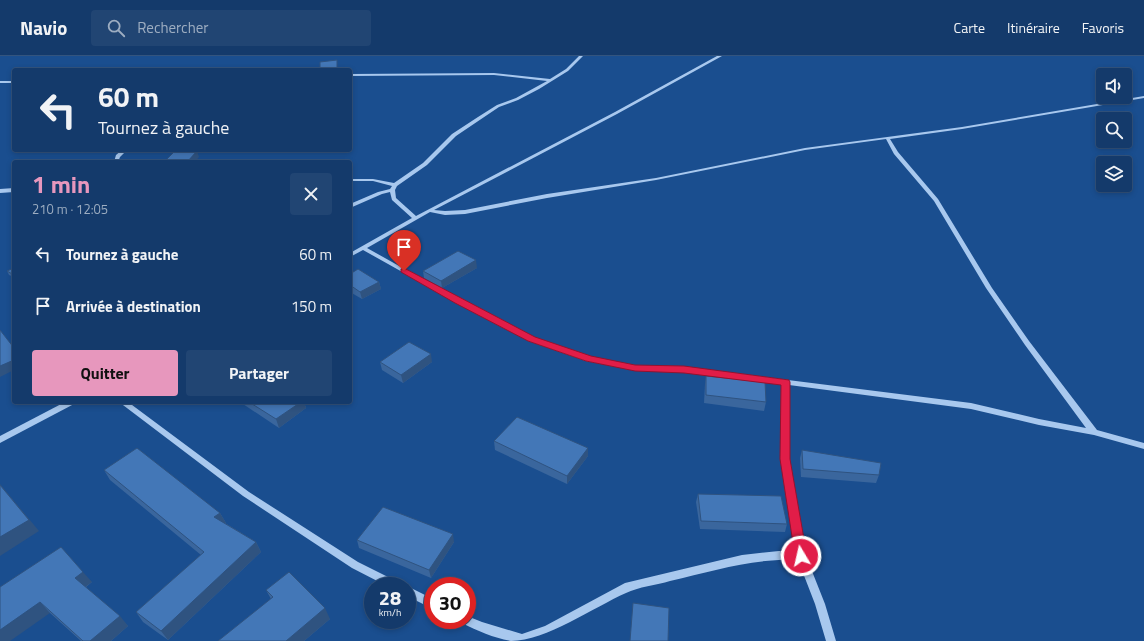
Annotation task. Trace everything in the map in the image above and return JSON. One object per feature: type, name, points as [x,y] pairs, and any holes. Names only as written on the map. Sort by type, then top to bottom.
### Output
[{"type":"street","points":[[352,205],[380,192],[394,188],[425,164],[454,135],[498,106],[517,99],[538,88],[567,70],[582,56]]},
{"type":"street","points":[[352,254],[415,218],[616,113],[720,56]]},
{"type":"street","points":[[352,75],[494,74],[549,80]]},
{"type":"street","points":[[0,82],[12,82]]},
{"type":"street","points":[[430,211],[445,213],[465,212],[547,196],[656,179],[805,150],[962,128],[1144,97]]},
{"type":"street","points":[[888,138],[896,153],[936,200],[989,288],[1027,343],[1094,432]]},
{"type":"street","points":[[117,160],[118,156],[123,152]]},
{"type":"street","points":[[352,180],[373,180],[394,188]]},
{"type":"street","points":[[394,188],[394,199],[415,218]]},
{"type":"street","points":[[0,191],[12,190]]},
{"type":"street","points":[[364,248],[458,301],[532,339],[589,359],[635,368],[684,369],[971,406],[1039,422],[1094,432],[1144,446]]},
{"type":"street","points":[[786,382],[785,459],[801,556],[820,604],[831,641]]},
{"type":"street","points":[[0,440],[67,404]]},
{"type":"street","points":[[126,404],[246,494],[355,565],[379,577]]},
{"type":"street","points":[[476,625],[522,640],[548,630],[625,588],[742,560],[779,555],[801,556]]},
{"type":"building","points":[[337,60],[337,68],[320,68],[320,62]]},
{"type":"building","points":[[174,152],[196,152],[189,160],[166,160]]},
{"type":"building","points":[[458,251],[476,260],[441,281],[423,271]]},
{"type":"building","points":[[12,269],[12,274],[7,271]]},
{"type":"building","points":[[358,269],[379,282],[360,292],[352,286],[352,273]]},
{"type":"building","points":[[0,330],[12,345],[12,361],[0,366]]},
{"type":"building","points":[[409,342],[431,354],[401,375],[380,362]]},
{"type":"building","points":[[706,376],[765,382],[766,402],[706,395]]},
{"type":"building","points":[[252,404],[298,404],[276,419]]},
{"type":"building","points":[[517,417],[588,448],[567,476],[494,441]]},
{"type":"building","points":[[137,448],[220,513],[214,517],[256,542],[161,631],[136,612],[204,552],[104,470]]},
{"type":"building","points":[[802,450],[881,463],[879,475],[803,469]]},
{"type":"building","points":[[0,485],[29,520],[0,537]]},
{"type":"building","points":[[698,494],[781,496],[787,524],[701,521]]},
{"type":"building","points":[[383,507],[453,534],[429,570],[357,540]]},
{"type":"building","points":[[61,547],[83,572],[75,578],[120,616],[90,641],[83,641],[40,602],[0,630],[0,587]]},
{"type":"building","points":[[289,572],[325,608],[286,641],[218,641],[273,597],[266,590]]},
{"type":"building","points":[[633,603],[669,608],[668,641],[630,641]]},
{"type":"route","points":[[404,271],[532,339],[589,359],[635,368],[684,369],[786,382],[785,459],[801,556]]}]
